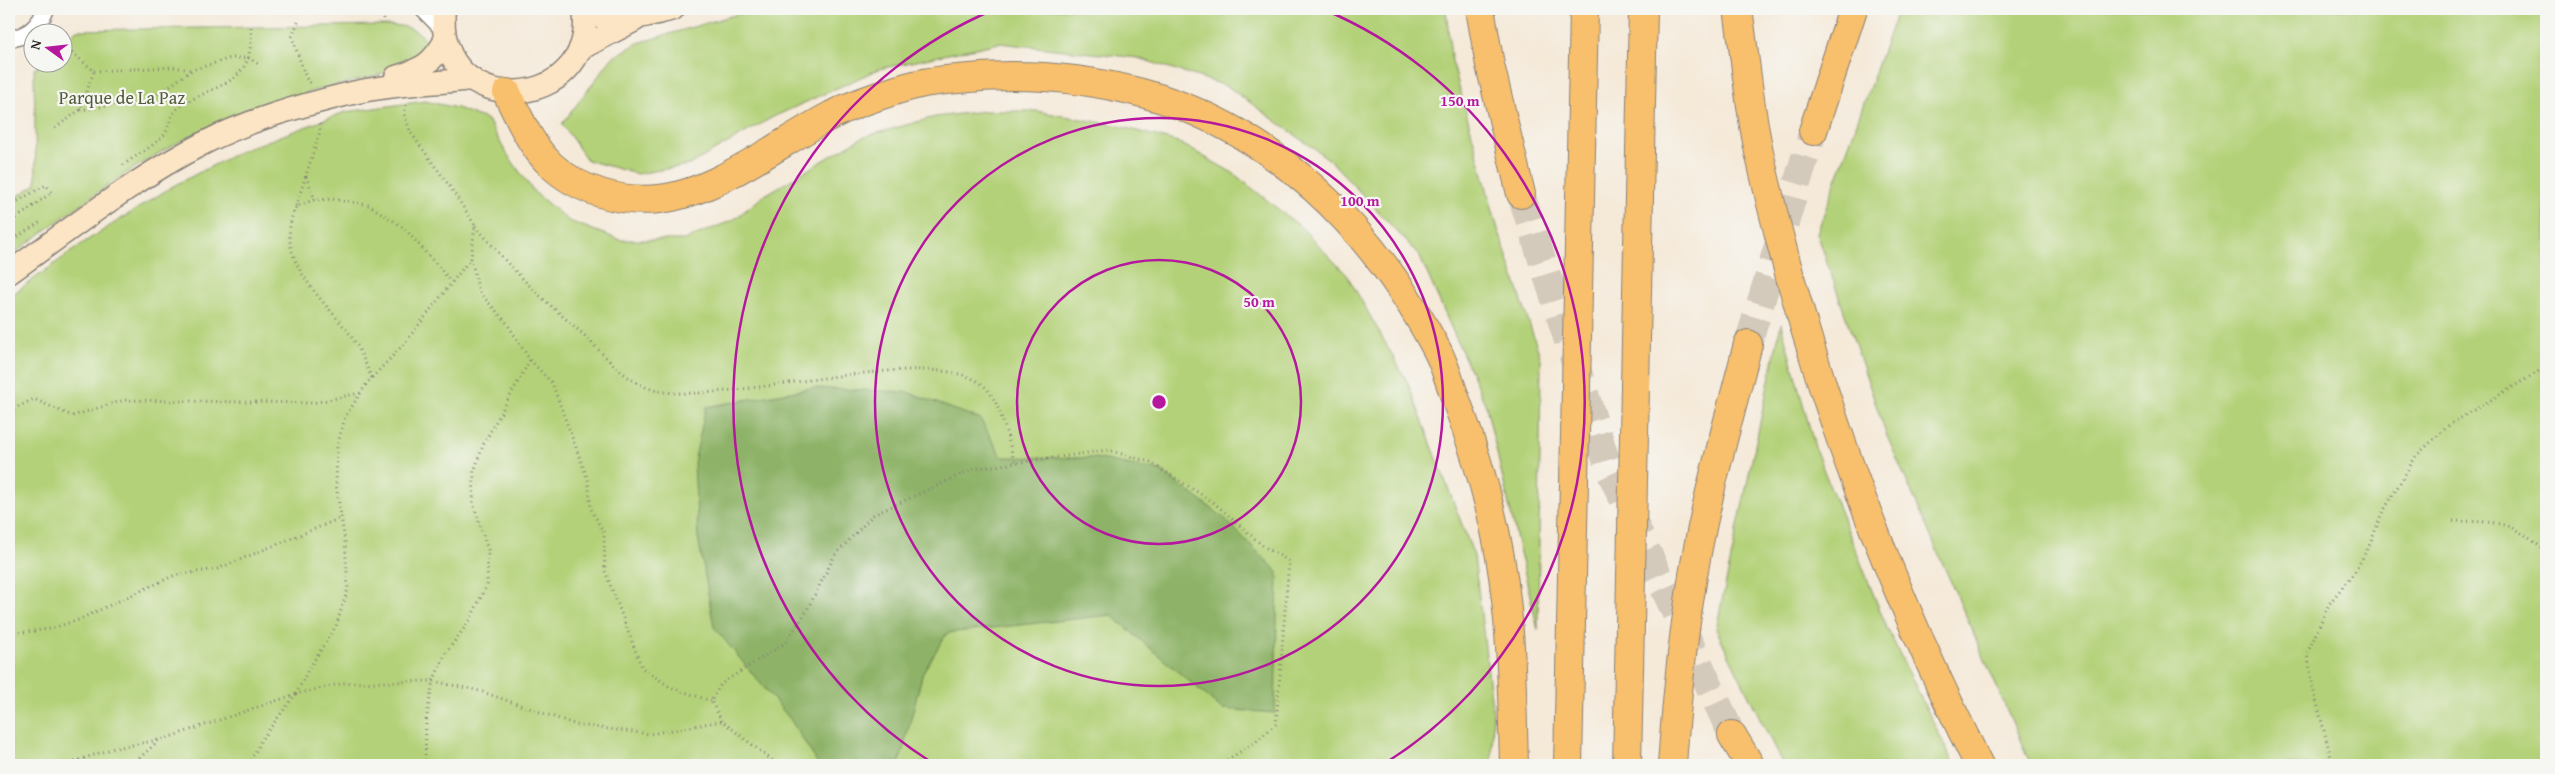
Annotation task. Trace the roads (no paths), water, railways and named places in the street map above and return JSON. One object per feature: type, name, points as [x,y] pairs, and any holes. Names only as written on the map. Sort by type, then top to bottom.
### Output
[{"type":"highway","points":[[1480,9],[1490,65],[1521,194]]},
{"type":"highway","points":[[1568,765],[1584,9]]},
{"type":"highway","points":[[1627,765],[1642,9]]},
{"type":"highway","points":[[1738,9],[1759,150],[1794,291],[1834,420],[1882,552],[1928,661],[1980,765]]},
{"type":"highway","points":[[1813,131],[1853,9]]},
{"type":"highway","points":[[507,93],[523,127],[551,164],[584,188],[618,198],[657,200],[692,192],[717,180],[836,112],[920,83],[988,76],[1039,74],[1104,83],[1167,100],[1217,120],[1261,147],[1302,175],[1342,213],[1392,274],[1438,352],[1478,461],[1500,557],[1511,656],[1514,765]]},
{"type":"highway","points":[[1672,765],[1676,700],[1690,594],[1714,479],[1748,344]]},
{"type":"highway","points":[[1732,735],[1750,765]]},
{"type":"street","points":[[9,39],[20,37],[32,30],[42,20],[46,9]]},
{"type":"street","points":[[423,9],[444,26],[459,68],[472,80],[488,88],[507,93],[532,91],[548,84],[571,65],[580,48],[584,30],[584,10],[600,18],[640,18]]},
{"type":"street","points":[[580,48],[640,18],[673,9]]},
{"type":"street","points":[[9,273],[158,170],[204,143],[280,112],[350,93],[423,68],[435,57],[444,26]]},
{"type":"street","points":[[350,93],[412,84],[472,80]]},
{"type":"tunnel","points":[[1748,344],[1813,131]]},
{"type":"tunnel","points":[[1521,194],[1609,469],[1732,735]]},
{"type":"park label","name":"Parque de La Paz","points":[[122,97]]}]
